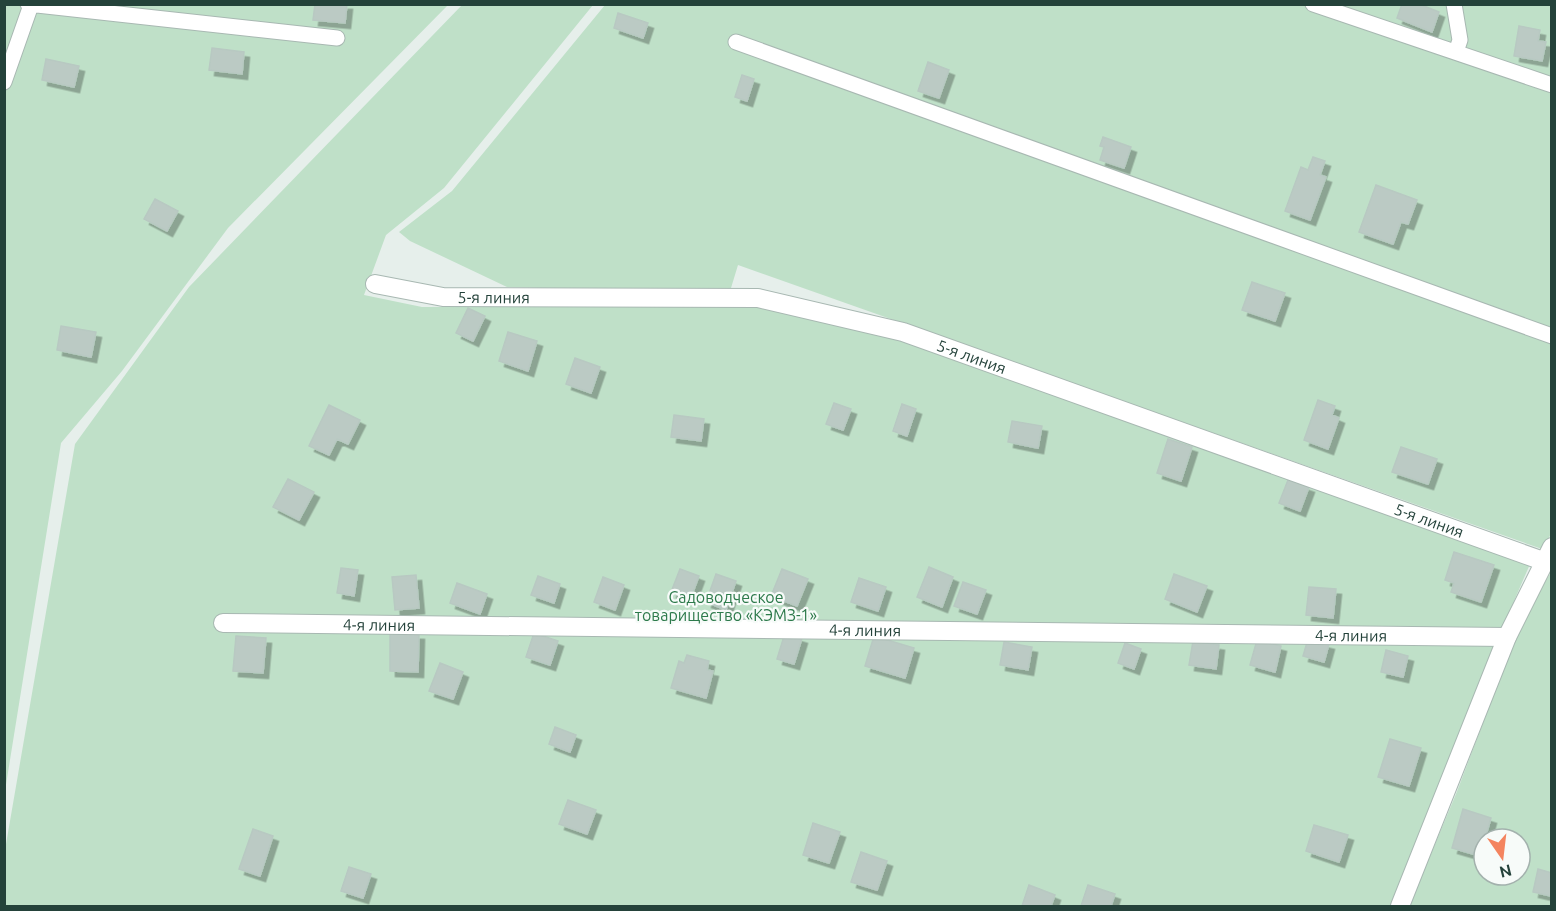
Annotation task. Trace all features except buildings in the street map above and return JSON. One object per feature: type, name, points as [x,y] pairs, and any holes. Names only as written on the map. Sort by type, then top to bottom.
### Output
[{"type":"street","name":"5-я линия","points":[[375,284],[444,297],[758,298],[781,303],[903,333],[1547,554]]},
{"type":"street","points":[[1400,906],[1507,637],[1547,554]]},
{"type":"street","name":"4-я линия","points":[[223,623],[1507,637]]},
{"type":"lane","points":[[1313,4],[1551,85]]},
{"type":"lane","points":[[1454,4],[1460,40],[1456,52]]},
{"type":"lane","points":[[4,82],[29,5],[337,38]]},
{"type":"lane","points":[[736,42],[1551,336]]},
{"type":"green space","points":[[5,5],[448,5],[228,228],[122,371],[61,443],[5,791]]},
{"type":"green space","name":"Садоводческое товарищество «КЭМЗ-1»","points":[[462,5],[593,5],[444,188],[386,235],[364,295],[422,307],[761,306],[885,333],[1530,564],[1486,666],[1396,906],[5,906],[5,850],[75,444],[189,287]]},
{"type":"green space","points":[[605,5],[1551,5],[1551,534],[1542,549],[738,265],[731,288],[639,291],[507,287],[410,241],[399,232],[452,191]]},
{"type":"green space","points":[[1551,572],[1551,906],[1409,906],[1456,794],[1521,623]]}]
